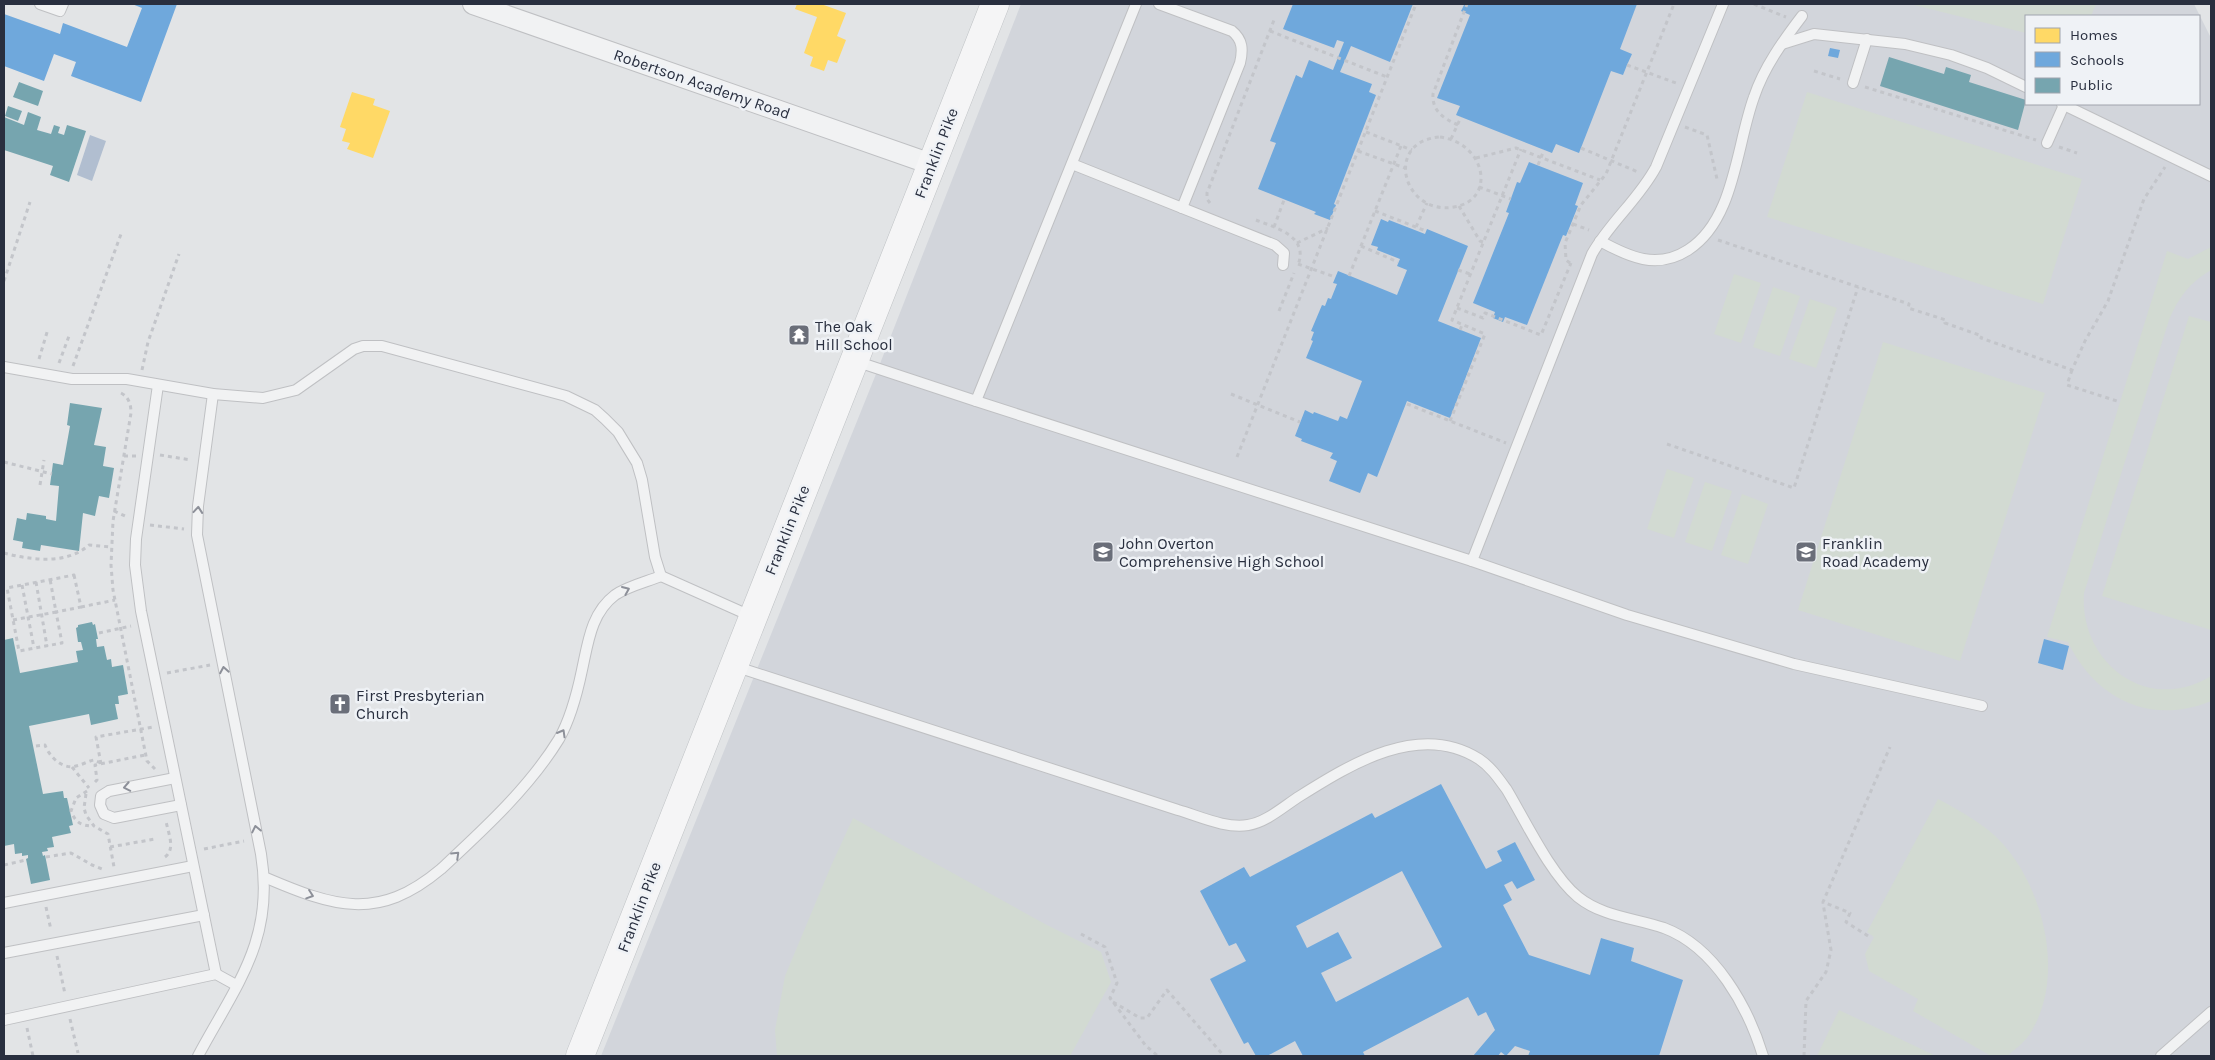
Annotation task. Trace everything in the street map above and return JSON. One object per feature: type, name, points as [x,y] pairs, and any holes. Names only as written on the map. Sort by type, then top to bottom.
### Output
[{"type":"main road","name":"Franklin Pike","points":[[580,1056],[995,4]]},
{"type":"street","name":"Robertson Academy Road","points":[[473,4],[931,164]]},
{"type":"lane","points":[[40,4],[60,11],[62,4]]},
{"type":"lane","points":[[976,401],[1136,4]]},
{"type":"lane","points":[[1159,4],[1232,31],[1239,39],[1242,51],[1240,63],[1182,208]]},
{"type":"lane","points":[[1472,561],[1584,273],[1600,240],[1650,178],[1675,123],[1723,4]]},
{"type":"lane","points":[[1600,240],[1627,255],[1657,261],[1683,253],[1706,235],[1719,215],[1728,190],[1758,86],[1768,65],[1800,19]]},
{"type":"lane","points":[[1782,44],[1814,34],[1905,44],[1951,55],[1987,68],[2025,87]]},
{"type":"lane","points":[[1853,83],[1867,39]]},
{"type":"lane","points":[[2047,143],[2063,105]]},
{"type":"lane","points":[[2065,105],[2211,176]]},
{"type":"lane","points":[[1072,164],[1275,245],[1284,253],[1284,265]]},
{"type":"lane","points":[[4,367],[72,379],[115,378],[213,394],[263,398],[286,394],[305,385],[354,349],[370,345],[391,347],[566,396],[595,410],[618,432],[628,445],[642,480],[652,543],[660,576]]},
{"type":"lane","points":[[854,360],[1472,561],[1627,614],[1794,664],[1982,706]]},
{"type":"lane","points":[[158,385],[138,521],[135,566],[144,623],[216,974]]},
{"type":"lane","points":[[198,1056],[252,956],[260,934],[265,900],[264,877],[258,838],[197,531],[198,506],[213,394]]},
{"type":"lane","points":[[264,877],[328,901],[358,905],[385,902],[400,897],[428,880],[506,805],[538,769],[554,746],[571,714],[592,626],[602,608],[616,594],[660,576],[753,617]]},
{"type":"lane","points":[[733,666],[1150,802],[1239,826],[1262,821],[1351,766],[1390,750],[1426,744],[1459,750],[1479,759],[1497,776],[1560,879],[1580,899],[1596,909],[1612,915],[1663,928],[1694,945],[1732,986],[1756,1032],[1763,1056]]},
{"type":"lane","points":[[175,778],[109,790],[101,796],[100,805],[104,814],[114,818],[181,805]]},
{"type":"lane","points":[[4,903],[194,866]]},
{"type":"lane","points":[[4,953],[204,915]]},
{"type":"lane","points":[[4,1020],[216,974],[236,985]]},
{"type":"lane","points":[[2160,1056],[2211,1012]]},
{"type":"path","points":[[1237,458],[1416,4]]},
{"type":"path","points":[[1458,125],[1439,114],[1434,104],[1433,94],[1467,4]]},
{"type":"path","points":[[1570,263],[1566,260],[1565,243],[1581,206],[1601,180],[1612,161],[1674,4]]},
{"type":"path","points":[[1754,4],[1800,19]]},
{"type":"path","points":[[1213,204],[1207,199],[1207,193],[1274,20]]},
{"type":"path","points":[[1270,31],[1387,77]]},
{"type":"path","points":[[1628,64],[1689,88]]},
{"type":"path","points":[[1814,71],[2077,152]]},
{"type":"path","points":[[1452,139],[1461,117]]},
{"type":"path","points":[[1675,123],[1707,135],[1718,186],[1728,190]]},
{"type":"path","points":[[1366,132],[1412,150]]},
{"type":"path","points":[[1430,139],[1452,139],[1468,148],[1476,158],[1480,172],[1479,187],[1468,201],[1459,206],[1444,208],[1427,203],[1410,188],[1405,176],[1405,168],[1408,156],[1412,150],[1430,139]]},
{"type":"path","points":[[1349,276],[1401,146]]},
{"type":"path","points":[[1476,158],[1516,148],[1601,180]]},
{"type":"path","points":[[1581,148],[1650,178]]},
{"type":"path","points":[[1450,421],[1484,334],[1452,320],[1520,150]]},
{"type":"path","points":[[1538,165],[1544,150]]},
{"type":"path","points":[[1358,151],[1405,168]]},
{"type":"path","points":[[2120,402],[2067,385],[2085,341],[2108,301],[2144,199],[2172,158]]},
{"type":"path","points":[[1632,179],[1636,172]]},
{"type":"path","points":[[1479,187],[1511,199]]},
{"type":"path","points":[[1274,227],[1284,200]]},
{"type":"path","points":[[4,281],[30,202]]},
{"type":"path","points":[[1416,227],[1427,203]]},
{"type":"path","points":[[1459,206],[1480,241],[1483,242]]},
{"type":"path","points":[[1375,211],[1426,231]]},
{"type":"path","points":[[1248,217],[1289,234],[1297,243],[1300,256],[1298,264],[1279,311]]},
{"type":"path","points":[[1573,224],[1589,230]]},
{"type":"path","points":[[1585,237],[1592,225]]},
{"type":"path","points":[[1297,243],[1328,228]]},
{"type":"path","points":[[53,363],[74,366],[121,234]]},
{"type":"path","points":[[1706,235],[1909,304],[1908,308],[1946,320],[1944,323],[1982,336],[1981,338],[2072,370]]},
{"type":"path","points":[[1361,246],[1398,262]]},
{"type":"path","points":[[140,381],[148,342],[179,254]]},
{"type":"path","points":[[1457,308],[1483,318],[1485,313],[1541,335],[1575,256]]},
{"type":"path","points":[[1298,264],[1335,278]]},
{"type":"path","points":[[1458,270],[1470,274]]},
{"type":"path","points":[[1667,444],[1794,488],[1858,287]]},
{"type":"path","points":[[1460,330],[1462,325]]},
{"type":"path","points":[[39,360],[48,329]]},
{"type":"path","points":[[59,364],[69,336]]},
{"type":"path","points":[[30,359],[48,362]]},
{"type":"path","points":[[116,392],[123,394],[131,406],[114,511],[111,547],[115,600],[147,761],[156,769],[158,781]]},
{"type":"path","points":[[1231,394],[1300,422]]},
{"type":"path","points":[[1406,404],[1516,448]]},
{"type":"path","points":[[124,456],[161,455],[204,463]]},
{"type":"path","points":[[40,485],[44,460]]},
{"type":"path","points":[[4,462],[52,474]]},
{"type":"path","points":[[114,511],[151,526],[197,531]]},
{"type":"path","points":[[4,553],[38,559],[56,558],[81,552],[89,544],[111,547]]},
{"type":"path","points":[[50,579],[62,643],[19,651],[5,590],[7,588],[50,579],[74,575],[81,607]]},
{"type":"path","points":[[36,582],[47,646]]},
{"type":"path","points":[[22,585],[34,648]]},
{"type":"path","points":[[13,620],[115,600]]},
{"type":"path","points":[[98,633],[144,623]]},
{"type":"path","points":[[158,675],[223,663]]},
{"type":"path","points":[[131,680],[140,678]]},
{"type":"path","points":[[72,767],[94,760],[101,764],[96,737],[165,725]]},
{"type":"path","points":[[36,746],[45,745],[54,759],[72,767],[88,789],[76,798],[71,810],[74,818],[79,823],[94,826]]},
{"type":"path","points":[[1804,1056],[1806,1000],[1826,972],[1831,950],[1823,902],[1890,747]]},
{"type":"path","points":[[163,808],[171,847],[169,854],[162,858],[258,838]]},
{"type":"path","points":[[110,848],[155,839]]},
{"type":"path","points":[[46,857],[71,852],[100,868],[123,866]]},
{"type":"path","points":[[4,865],[26,860]]},
{"type":"path","points":[[44,895],[78,1053]]},
{"type":"path","points":[[1823,902],[1850,914],[1846,922],[1868,936]]},
{"type":"path","points":[[1081,934],[1105,947],[1117,983],[1110,998],[1146,1046],[1158,1056]]},
{"type":"path","points":[[1113,1002],[1140,1018],[1147,1018],[1167,990],[1224,1056]]},
{"type":"path","points":[[24,1016],[33,1056]]},
{"type":"shaded area","points":[[1021,4],[2194,4],[2200,15],[2025,15],[2025,105],[2200,105],[2200,16],[2211,38],[2211,1056],[601,1056],[874,379]]},
{"type":"shaded area","points":[[1910,4],[2096,4],[2091,15],[2025,15],[2025,33]]},
{"type":"shaded area","points":[[1807,92],[2082,179],[2043,304],[1767,217]]},
{"type":"shaded area","points":[[2211,247],[2211,270],[2191,285],[2176,305],[2169,320],[2084,593],[2085,618],[2093,641],[2105,660],[2122,675],[2142,685],[2164,689],[2187,687],[2211,676],[2211,701],[2189,708],[2167,710],[2147,708],[2127,702],[2109,692],[2093,679],[2079,662],[2068,642],[2047,637],[2167,251],[2188,259]]},
{"type":"shaded area","points":[[1734,274],[1761,283],[1741,343],[1714,334]]},
{"type":"shaded area","points":[[1773,287],[1800,296],[1780,356],[1753,347]]},
{"type":"shaded area","points":[[1810,299],[1837,308],[1816,368],[1789,359]]},
{"type":"shaded area","points":[[2189,316],[2211,322],[2211,630],[2102,596]]},
{"type":"shaded area","points":[[1883,342],[2045,393],[1960,661],[1798,610]]},
{"type":"shaded area","points":[[1667,469],[1694,478],[1674,538],[1647,529]]},
{"type":"shaded area","points":[[1705,482],[1732,491],[1712,551],[1685,542]]},
{"type":"shaded area","points":[[1742,494],[1768,504],[1748,564],[1721,555]]},
{"type":"shaded area","points":[[1938,799],[1981,824],[2003,844],[2018,863],[2030,886],[2046,936],[2048,963],[2046,989],[2040,1013],[2029,1035],[2022,1044],[2007,1056],[1991,1056],[1913,1011],[1918,999],[1869,971],[1865,954],[1874,937],[1867,932]]},
{"type":"shaded area","points":[[853,818],[1045,924],[1101,952],[1111,982],[1070,1056],[777,1056],[775,1030],[785,976]]},
{"type":"shaded area","points":[[1839,1010],[1936,1056],[1817,1056]]},
{"type":"water","points":[[90,135],[106,141],[92,181],[77,175]]},
{"type":"building: Homes","points":[[797,4],[821,4],[846,13],[837,36],[846,40],[837,63],[828,60],[824,71],[810,66],[813,57],[804,53],[817,17],[795,9]]},
{"type":"building: Homes","points":[[352,92],[375,99],[373,105],[390,111],[373,158],[347,149],[350,143],[342,141],[346,129],[340,127]]},
{"type":"building: Schools","points":[[132,4],[177,4],[141,102],[71,76],[76,62],[54,54],[44,81],[4,66],[4,14],[60,34],[63,23],[127,47],[142,8]]},
{"type":"building: Schools","points":[[1293,4],[1413,4],[1390,62],[1351,46],[1340,72],[1372,84],[1369,92],[1376,95],[1334,204],[1336,205],[1330,220],[1314,214],[1316,212],[1258,189],[1276,143],[1270,141],[1296,75],[1302,78],[1309,60],[1333,70],[1344,42],[1337,40],[1334,48],[1283,29]]},
{"type":"building: Schools","points":[[1460,4],[1637,4],[1620,49],[1632,54],[1623,75],[1611,71],[1579,153],[1556,144],[1552,153],[1456,115],[1460,106],[1437,98],[1470,15],[1461,11],[1464,5]]},
{"type":"building: Schools","points":[[1830,48],[1840,50],[1838,58],[1828,56]]},
{"type":"building: Schools","points":[[1529,162],[1583,183],[1575,205],[1578,206],[1566,236],[1563,235],[1527,325],[1505,317],[1503,322],[1493,318],[1495,312],[1473,303],[1509,213],[1506,212],[1517,182],[1520,183]]},
{"type":"building: Schools","points":[[1381,219],[1388,222],[1389,220],[1425,234],[1427,229],[1468,246],[1438,321],[1481,338],[1450,418],[1407,401],[1377,477],[1368,473],[1360,493],[1329,481],[1337,461],[1330,458],[1333,453],[1301,441],[1302,439],[1295,436],[1305,410],[1338,421],[1340,416],[1347,419],[1362,381],[1306,358],[1313,341],[1311,340],[1314,332],[1311,331],[1322,305],[1325,306],[1328,298],[1331,299],[1337,284],[1333,283],[1338,271],[1397,295],[1407,270],[1397,266],[1400,259],[1377,250],[1378,247],[1371,245]]},
{"type":"building: Schools","points":[[2044,639],[2069,646],[2063,670],[2038,663]]},
{"type":"building: Schools","points":[[1441,784],[1486,869],[1502,861],[1497,851],[1515,842],[1535,880],[1517,889],[1512,881],[1504,885],[1512,900],[1503,905],[1529,955],[1590,975],[1601,938],[1634,948],[1631,961],[1683,980],[1659,1056],[1528,1056],[1530,1051],[1515,1046],[1506,1056],[1501,1052],[1498,1056],[1473,1056],[1495,1030],[1486,1012],[1478,1016],[1468,997],[1363,1052],[1365,1056],[1303,1056],[1295,1041],[1267,1056],[1256,1056],[1248,1042],[1244,1044],[1210,979],[1246,961],[1236,943],[1229,946],[1200,891],[1244,867],[1250,877],[1372,813],[1375,818]],"holes":[[[1402,871],[1442,947],[1336,1002],[1321,973],[1352,958],[1338,932],[1307,948],[1296,926]]]},
{"type":"building: Public","points":[[1889,57],[1944,74],[1946,67],[1971,75],[1969,82],[2025,100],[2025,104],[2018,130],[1880,86]]},
{"type":"building: Public","points":[[19,82],[43,91],[38,106],[13,97]]},
{"type":"building: Public","points":[[8,106],[22,111],[18,121],[5,116]]},
{"type":"building: Public","points":[[28,112],[41,117],[37,130],[51,134],[54,125],[60,127],[58,133],[64,135],[67,125],[86,131],[69,182],[50,175],[53,166],[4,150],[4,117],[24,125]]},
{"type":"building: Public","points":[[70,403],[102,408],[94,445],[106,447],[103,466],[114,468],[109,498],[99,496],[95,516],[83,513],[79,551],[41,545],[40,551],[22,548],[23,542],[13,540],[17,518],[26,520],[27,513],[46,516],[46,519],[56,521],[59,486],[50,485],[53,463],[63,465],[70,426],[67,425]]},
{"type":"building: Public","points":[[92,622],[93,625],[95,624],[98,639],[96,639],[97,647],[104,646],[107,660],[111,659],[112,667],[123,665],[128,694],[118,696],[119,704],[115,704],[118,719],[91,725],[89,714],[29,726],[43,794],[63,791],[64,798],[67,798],[73,825],[69,826],[71,833],[52,837],[54,847],[47,848],[48,851],[42,852],[43,856],[45,855],[50,880],[31,884],[26,859],[28,855],[22,856],[22,853],[15,854],[14,844],[4,846],[4,640],[13,638],[20,673],[78,662],[76,651],[83,650],[81,642],[78,642],[76,628],[78,625]]},
{"type":"place","name":"The Oak Hill School","points":[[799,335]]},
{"type":"place","name":"John Overton Comprehensive High School","points":[[1103,552]]},
{"type":"place","name":"Franklin Road Academy","points":[[1806,552]]},
{"type":"place","name":"First Presbyterian Church","points":[[340,704]]}]
